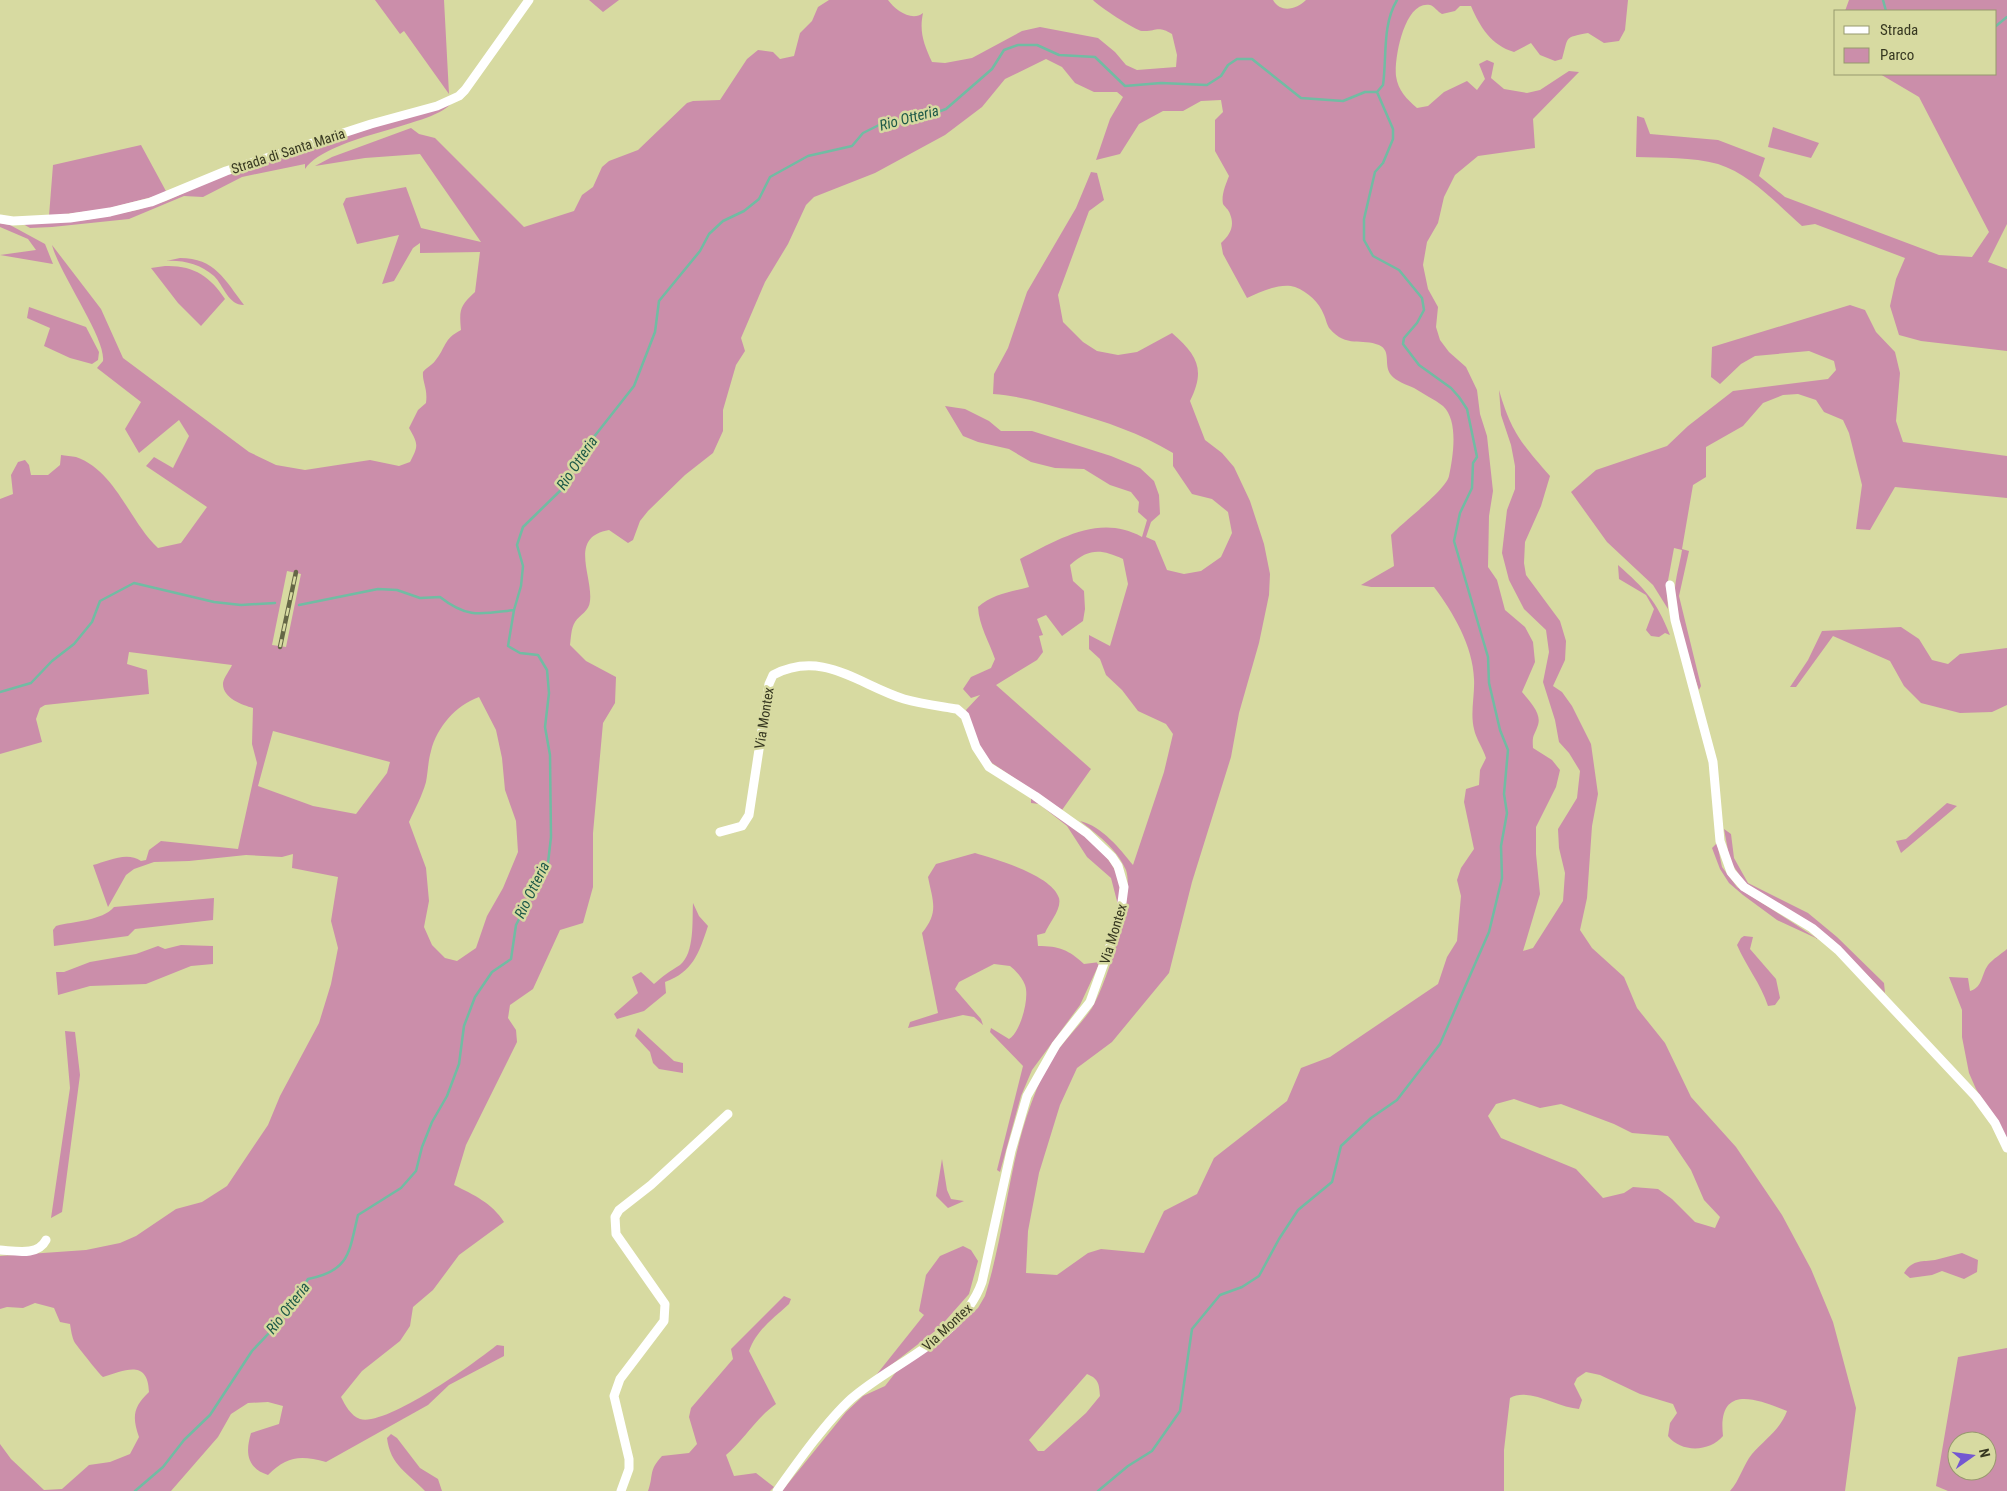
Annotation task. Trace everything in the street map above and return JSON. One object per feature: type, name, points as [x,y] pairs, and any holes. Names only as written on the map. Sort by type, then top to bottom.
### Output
[{"type":"street","name":"Strada di Santa Maria","points":[[0,219],[13,221],[70,218],[131,207],[161,199],[226,171],[371,124],[441,105],[459,96],[465,90],[529,0]]},
{"type":"street","points":[[1670,585],[1671,602],[1685,661],[1713,762],[1720,841],[1731,872],[1744,887],[1818,933],[1859,971],[1976,1096],[1995,1123],[2007,1148]]},
{"type":"street","name":"Via Montex","points":[[720,832],[742,826],[749,814],[769,684],[774,675],[794,668],[828,667],[843,670],[904,699],[957,709],[965,716],[976,747],[988,767],[1035,796],[1087,833],[1112,858],[1120,872],[1124,887],[1120,918],[1090,1002],[1050,1053],[1027,1096],[1011,1151],[982,1282],[974,1302],[932,1342],[851,1399],[777,1491]]},
{"type":"street","points":[[620,1491],[629,1469],[629,1459],[614,1396],[620,1380],[664,1321],[666,1311],[664,1304],[616,1234],[615,1217],[619,1210],[651,1185],[728,1114]]},
{"type":"street","points":[[0,1250],[33,1251],[39,1249],[46,1240]]},
{"type":"green space","points":[[375,0],[444,0],[449,94],[404,31],[400,34]]},
{"type":"green space","points":[[589,0],[619,0],[603,12]]},
{"type":"green space","points":[[829,0],[888,0],[904,14],[914,16],[923,13],[923,38],[932,62],[945,63],[972,58],[1022,31],[1040,27],[1098,38],[1115,52],[1126,65],[1137,70],[1176,67],[1177,55],[1172,34],[1160,29],[1138,30],[1093,0],[1273,0],[1280,7],[1289,9],[1298,6],[1306,0],[1628,0],[1625,30],[1619,41],[1604,43],[1588,33],[1574,36],[1568,39],[1562,59],[1555,61],[1540,55],[1531,43],[1514,52],[1499,45],[1482,28],[1471,6],[1460,6],[1455,11],[1442,14],[1430,5],[1421,6],[1413,12],[1402,33],[1397,57],[1396,76],[1406,98],[1417,108],[1428,106],[1444,92],[1467,81],[1477,90],[1485,79],[1479,64],[1487,60],[1494,63],[1491,78],[1504,89],[1527,93],[1540,90],[1569,71],[1579,72],[1533,119],[1535,148],[1478,156],[1455,175],[1444,197],[1438,223],[1427,242],[1423,265],[1428,289],[1438,307],[1436,327],[1440,340],[1449,352],[1466,367],[1477,390],[1480,414],[1487,436],[1493,491],[1489,516],[1488,567],[1497,580],[1505,610],[1525,627],[1533,642],[1535,662],[1522,692],[1537,712],[1539,721],[1533,738],[1533,748],[1552,760],[1560,770],[1556,787],[1536,827],[1536,854],[1540,894],[1523,951],[1533,948],[1563,901],[1565,873],[1559,848],[1558,829],[1577,798],[1580,771],[1569,753],[1559,742],[1555,720],[1543,682],[1549,652],[1546,630],[1524,609],[1509,580],[1502,553],[1507,510],[1515,489],[1515,466],[1511,445],[1501,415],[1499,390],[1508,417],[1518,437],[1550,476],[1541,506],[1525,542],[1524,563],[1526,575],[1560,621],[1566,641],[1565,660],[1553,686],[1562,692],[1572,706],[1591,744],[1598,794],[1592,826],[1587,898],[1580,930],[1592,948],[1624,977],[1637,1008],[1665,1043],[1691,1097],[1736,1147],[1782,1215],[1811,1269],[1833,1322],[1856,1408],[1845,1491],[1730,1491],[1749,1458],[1776,1429],[1787,1411],[1763,1402],[1741,1399],[1733,1402],[1726,1408],[1723,1419],[1723,1436],[1711,1445],[1703,1448],[1688,1448],[1674,1442],[1668,1436],[1670,1423],[1677,1413],[1673,1404],[1640,1394],[1600,1375],[1586,1372],[1577,1378],[1574,1384],[1582,1400],[1579,1409],[1535,1396],[1518,1395],[1510,1398],[1504,1450],[1504,1491],[782,1491],[846,1412],[863,1396],[885,1386],[896,1372],[940,1341],[978,1308],[985,1296],[992,1272],[1017,1151],[1031,1104],[1039,1083],[1050,1063],[1092,1008],[1098,997],[1118,940],[1123,919],[1128,882],[1126,870],[1112,849],[1080,821],[1103,833],[1133,865],[1164,772],[1173,734],[1166,724],[1138,711],[1122,690],[1106,675],[1100,659],[1089,649],[1089,635],[1110,646],[1128,584],[1123,559],[1108,553],[1095,552],[1083,555],[1070,565],[1073,581],[1084,591],[1085,609],[1083,621],[1062,636],[1046,615],[1037,619],[1043,635],[1039,636],[1043,652],[1037,660],[996,685],[1091,769],[1062,810],[989,761],[978,744],[966,710],[980,695],[971,698],[963,689],[971,677],[991,668],[995,659],[982,627],[978,607],[996,596],[1029,587],[1020,559],[1049,544],[1064,537],[1095,528],[1126,530],[1142,537],[1147,520],[1138,512],[1139,502],[1131,492],[1110,485],[1084,469],[1055,468],[1031,462],[1009,449],[978,442],[963,436],[945,406],[965,409],[989,421],[1001,431],[1032,431],[1111,456],[1140,468],[1154,481],[1159,495],[1160,514],[1151,522],[1146,537],[1155,541],[1167,570],[1184,574],[1201,571],[1221,557],[1232,533],[1228,512],[1212,499],[1192,494],[1173,466],[1173,453],[1161,446],[1096,419],[1032,400],[993,394],[994,374],[1008,348],[1027,292],[1076,208],[1091,172],[1097,173],[1104,200],[1089,211],[1058,295],[1063,322],[1083,342],[1097,351],[1118,355],[1137,352],[1172,333],[1188,348],[1198,371],[1195,390],[1190,401],[1205,440],[1222,453],[1234,467],[1250,501],[1264,544],[1270,574],[1269,595],[1259,643],[1239,713],[1231,757],[1192,882],[1169,973],[1112,1042],[1077,1068],[1060,1105],[1039,1173],[1028,1231],[1026,1273],[1057,1275],[1088,1253],[1101,1249],[1144,1253],[1164,1211],[1197,1194],[1214,1158],[1287,1101],[1301,1068],[1330,1057],[1438,984],[1447,957],[1457,941],[1461,896],[1457,880],[1461,868],[1474,849],[1464,802],[1466,789],[1479,785],[1480,770],[1486,758],[1474,729],[1473,667],[1461,630],[1434,587],[1371,587],[1361,585],[1394,566],[1391,535],[1446,482],[1451,468],[1454,440],[1448,413],[1436,401],[1393,377],[1389,371],[1385,351],[1379,345],[1348,341],[1336,335],[1329,328],[1319,306],[1304,292],[1295,287],[1283,286],[1271,288],[1247,298],[1223,254],[1221,243],[1227,237],[1232,222],[1223,204],[1224,190],[1229,176],[1215,151],[1215,120],[1223,112],[1221,100],[1201,101],[1183,111],[1163,111],[1139,124],[1120,154],[1096,160],[1110,119],[1123,97],[1117,92],[1094,92],[1075,83],[1062,67],[1046,59],[1005,79],[982,107],[945,135],[875,173],[814,197],[806,205],[788,244],[765,282],[741,338],[745,351],[736,365],[723,410],[723,431],[713,453],[685,475],[648,511],[640,521],[633,540],[628,543],[609,530],[597,534],[589,541],[585,559],[590,601],[588,608],[574,624],[570,645],[586,661],[616,677],[615,703],[603,723],[593,833],[593,887],[583,923],[560,930],[533,989],[510,1005],[508,1018],[516,1030],[517,1042],[466,1145],[454,1185],[488,1205],[504,1222],[459,1255],[433,1290],[413,1307],[410,1326],[400,1341],[362,1371],[341,1397],[349,1410],[357,1418],[372,1419],[409,1404],[451,1378],[497,1345],[504,1346],[504,1356],[449,1385],[428,1405],[326,1462],[309,1458],[294,1459],[281,1464],[268,1475],[261,1472],[249,1459],[248,1447],[251,1433],[279,1424],[283,1406],[268,1402],[248,1403],[231,1414],[218,1437],[171,1491],[0,1491],[0,1444],[11,1459],[44,1490],[62,1489],[89,1465],[110,1462],[130,1454],[139,1437],[135,1424],[135,1413],[149,1392],[148,1382],[140,1371],[127,1370],[103,1377],[75,1343],[70,1324],[60,1322],[54,1308],[35,1303],[23,1308],[7,1307],[0,1309],[0,1256],[86,1250],[120,1243],[136,1236],[176,1209],[202,1202],[227,1186],[268,1125],[280,1096],[319,1023],[331,984],[338,948],[331,921],[338,877],[292,868],[293,854],[282,857],[246,855],[189,861],[154,862],[134,869],[126,875],[108,907],[93,865],[124,857],[136,858],[141,861],[146,860],[149,850],[161,841],[238,849],[257,763],[252,744],[253,708],[229,697],[224,688],[223,683],[232,665],[129,652],[127,664],[147,670],[149,694],[45,705],[40,708],[36,719],[42,742],[0,754],[0,499],[13,494],[11,475],[18,462],[25,460],[29,465],[31,475],[48,475],[60,465],[61,455],[76,457],[90,464],[102,473],[112,485],[148,537],[158,548],[181,543],[207,507],[146,466],[154,457],[173,468],[189,436],[179,420],[139,453],[125,429],[141,402],[97,368],[103,361],[97,337],[64,273],[52,245],[101,309],[123,358],[249,452],[276,465],[305,470],[370,460],[399,466],[410,462],[416,449],[416,442],[409,428],[418,410],[426,403],[423,372],[439,356],[448,340],[461,330],[460,317],[463,305],[475,292],[480,252],[420,253],[420,243],[413,248],[394,281],[382,284],[399,235],[357,244],[343,204],[346,198],[406,187],[421,228],[481,242],[420,154],[365,158],[315,166],[332,157],[411,128],[419,134],[435,138],[524,227],[574,211],[582,195],[593,187],[602,167],[609,161],[638,150],[687,103],[720,100],[747,59],[758,50],[773,52],[780,59],[794,56],[800,33],[812,21],[818,7]],"holes":[[[287,571],[301,574],[286,647],[272,645]],[[479,697],[496,730],[502,758],[505,790],[516,821],[518,852],[503,888],[487,916],[476,948],[457,961],[445,958],[432,945],[424,927],[429,901],[426,868],[409,822],[427,778],[430,755],[438,734],[455,711]],[[273,731],[390,762],[387,773],[356,814],[313,806],[258,786]],[[1514,1099],[1540,1108],[1561,1104],[1614,1124],[1632,1133],[1668,1136],[1691,1170],[1704,1200],[1720,1217],[1715,1228],[1695,1222],[1672,1199],[1658,1189],[1633,1187],[1624,1193],[1603,1198],[1576,1169],[1501,1138],[1488,1116],[1496,1104]],[[1087,1374],[1094,1378],[1099,1385],[1100,1396],[1086,1413],[1044,1451],[1038,1451],[1029,1440]]]},
{"type":"green space","points":[[1849,0],[2007,0],[2007,224],[1988,262],[2007,269],[2007,351],[1921,341],[1899,335],[1890,306],[1896,279],[1905,258],[1815,224],[1802,226],[1752,182],[1718,164],[1687,159],[1636,157],[1637,116],[1644,118],[1650,134],[1718,140],[1765,158],[1759,176],[1785,197],[1939,255],[1972,257],[1989,232],[1919,97],[1882,75],[1997,75],[1997,10],[1845,10]]},
{"type":"green space","points":[[452,102],[443,110],[427,118],[337,147],[318,157],[305,169],[305,164],[242,177],[203,197],[184,196],[129,219],[52,227],[30,228],[23,224],[86,220],[137,210],[166,201],[224,175]]},
{"type":"green space","points":[[1773,127],[1819,143],[1811,158],[1768,147]]},
{"type":"green space","points":[[141,145],[167,193],[106,209],[49,216],[53,165]]},
{"type":"green space","points":[[0,223],[10,225],[45,244],[53,264],[0,255],[36,250],[28,239],[0,227]]},
{"type":"green space","points":[[180,258],[192,259],[211,266],[225,279],[244,305],[234,302],[218,280],[203,268],[185,262],[166,261]]},
{"type":"green space","points":[[165,266],[184,268],[200,274],[213,284],[225,299],[201,326],[178,303],[151,268]]},
{"type":"green space","points":[[1850,305],[1865,310],[1876,332],[1895,352],[1900,373],[1896,421],[1903,442],[2007,456],[2007,498],[1895,487],[1870,530],[1856,529],[1862,485],[1849,433],[1843,420],[1824,412],[1816,400],[1798,394],[1783,395],[1763,403],[1743,426],[1706,447],[1706,477],[1693,485],[1682,549],[1689,551],[1679,596],[1701,686],[1699,690],[1684,644],[1676,608],[1675,584],[1682,550],[1674,548],[1667,586],[1668,609],[1653,585],[1607,542],[1571,492],[1596,470],[1667,446],[1688,426],[1733,391],[1828,379],[1836,370],[1834,361],[1809,351],[1755,356],[1741,364],[1720,384],[1711,377],[1712,347]]},
{"type":"green space","points":[[29,307],[86,327],[99,352],[98,360],[92,364],[70,358],[44,346],[50,328],[27,318]]},
{"type":"green space","points":[[1618,565],[1636,581],[1655,604],[1670,635],[1665,633],[1659,637],[1651,636],[1646,630],[1654,609],[1646,595],[1619,579]]},
{"type":"green space","points":[[1901,627],[1919,639],[1932,660],[1948,664],[1960,654],[2007,648],[2007,705],[1992,712],[1960,713],[1921,703],[1904,686],[1890,661],[1833,636],[1796,687],[1790,687],[1808,660],[1822,631]]},
{"type":"green space","points":[[1031,796],[1084,835],[1108,860],[1116,873],[1120,886],[1118,905],[1111,878],[1087,857],[1067,826],[1039,804],[1031,803]]},
{"type":"green space","points":[[1947,803],[1957,806],[1901,853],[1896,841],[1906,839]]},
{"type":"green space","points":[[1724,829],[1731,834],[1734,858],[1748,883],[1808,913],[1837,937],[1884,983],[1885,993],[1834,941],[1816,927],[1745,883],[1730,861]]},
{"type":"green space","points":[[1717,843],[1722,867],[1737,887],[1818,939],[1777,920],[1729,883],[1720,869],[1712,848]]},
{"type":"green space","points":[[975,853],[996,859],[1035,875],[1054,890],[1059,898],[1059,907],[1045,933],[1037,935],[1038,946],[1063,950],[1084,964],[1100,962],[1080,1005],[1032,1070],[1021,1096],[1000,1172],[997,1170],[1023,1066],[990,1032],[991,1028],[1009,1039],[1017,1030],[1023,1015],[1026,998],[1025,985],[1022,979],[1010,966],[994,964],[959,982],[955,989],[981,1019],[983,1025],[974,1017],[963,1015],[908,1028],[910,1022],[938,1013],[922,933],[933,913],[933,900],[928,877],[936,864]]},
{"type":"green space","points":[[214,898],[213,920],[135,929],[128,936],[54,946],[53,930],[56,926],[95,918],[109,912],[114,907]]},
{"type":"green space","points":[[693,903],[699,916],[708,926],[694,960],[682,973],[665,982],[666,993],[644,1011],[617,1019],[614,1014],[638,993],[632,977],[641,972],[654,984],[685,960],[692,936]]},
{"type":"green space","points":[[1744,936],[1753,937],[1750,949],[1776,979],[1780,998],[1775,1005],[1768,1006],[1737,945]]},
{"type":"green space","points":[[181,945],[213,946],[213,964],[191,966],[146,984],[90,986],[58,995],[56,972],[64,972],[90,962],[136,954],[158,946],[165,949]]},
{"type":"green space","points":[[2007,949],[2007,1138],[1976,1089],[1969,1073],[1962,1037],[1962,1010],[1949,977],[1968,978],[1970,991],[1980,984],[1988,965]]},
{"type":"green space","points":[[638,1028],[674,1061],[683,1063],[683,1073],[659,1069],[653,1063],[650,1052],[635,1036]]},
{"type":"green space","points":[[65,1031],[75,1032],[80,1075],[62,1212],[51,1218],[70,1088]]},
{"type":"green space","points":[[942,1159],[947,1190],[951,1199],[964,1201],[948,1208],[936,1196]]},
{"type":"green space","points":[[963,1246],[971,1250],[978,1261],[969,1294],[939,1328],[873,1379],[924,1315],[919,1311],[926,1275],[940,1256]]},
{"type":"green space","points":[[1962,1253],[1978,1260],[1977,1272],[1964,1279],[1942,1271],[1932,1275],[1910,1278],[1904,1273],[1914,1263]]},
{"type":"green space","points":[[784,1296],[791,1299],[789,1304],[761,1330],[749,1351],[776,1404],[763,1415],[726,1455],[734,1476],[756,1473],[774,1487],[770,1491],[648,1491],[653,1469],[662,1456],[689,1453],[697,1444],[689,1417],[691,1408],[733,1359],[731,1349]]},
{"type":"green space","points":[[2007,1348],[2007,1491],[1948,1491],[1936,1486],[1958,1357]]},
{"type":"green space","points":[[391,1434],[397,1438],[420,1468],[438,1479],[442,1491],[425,1491],[401,1468],[389,1447],[387,1438]]},
{"type":"waterway","name":"Rio Otteria","points":[[135,1491],[163,1467],[184,1440],[210,1415],[252,1351],[288,1313],[308,1279],[332,1271],[340,1265],[349,1249],[358,1215],[401,1188],[416,1171],[422,1147],[432,1122],[447,1096],[459,1064],[464,1026],[475,997],[492,972],[511,959],[516,925],[548,863],[551,837],[550,755],[545,727],[549,693],[547,670],[538,655],[520,653],[508,646],[514,610],[521,586],[523,566],[517,545],[523,527],[564,487],[586,447],[634,386],[655,332],[659,301],[700,251],[709,234],[723,221],[744,211],[759,199],[770,177],[808,156],[852,146],[863,133],[883,123],[918,119],[946,109],[992,69],[1004,50],[1018,45],[1037,45],[1059,55],[1095,57],[1125,86],[1161,83],[1207,85],[1221,76],[1228,65],[1237,59],[1252,59],[1301,98],[1343,101],[1365,92],[1377,92],[1383,85],[1387,30],[1392,10],[1397,0]]},
{"type":"waterway","name":"Rio Otteria","points":[[1883,0],[1886,10]]},
{"type":"waterway","name":"Rio Otteria","points":[[1997,25],[2007,17]]},
{"type":"waterway","points":[[1098,1491],[1128,1466],[1152,1451],[1180,1411],[1192,1329],[1220,1295],[1242,1287],[1259,1276],[1279,1239],[1298,1210],[1332,1182],[1341,1146],[1371,1118],[1397,1100],[1440,1044],[1489,932],[1502,878],[1501,846],[1507,813],[1504,794],[1508,750],[1500,730],[1489,683],[1488,657],[1454,541],[1460,513],[1472,488],[1473,463],[1477,457],[1467,409],[1451,388],[1419,365],[1403,344],[1404,338],[1417,323],[1424,310],[1422,298],[1399,270],[1373,256],[1364,240],[1364,219],[1375,172],[1383,163],[1393,139],[1393,129],[1377,92]]},
{"type":"waterway","points":[[0,692],[31,683],[52,661],[74,644],[92,622],[100,601],[134,583],[214,602],[241,605],[275,603]]},
{"type":"waterway","points":[[299,605],[378,589],[397,590],[420,598],[440,597],[467,612],[492,613],[514,610]]},
{"type":"railway","points":[[280,647],[296,572]]}]
